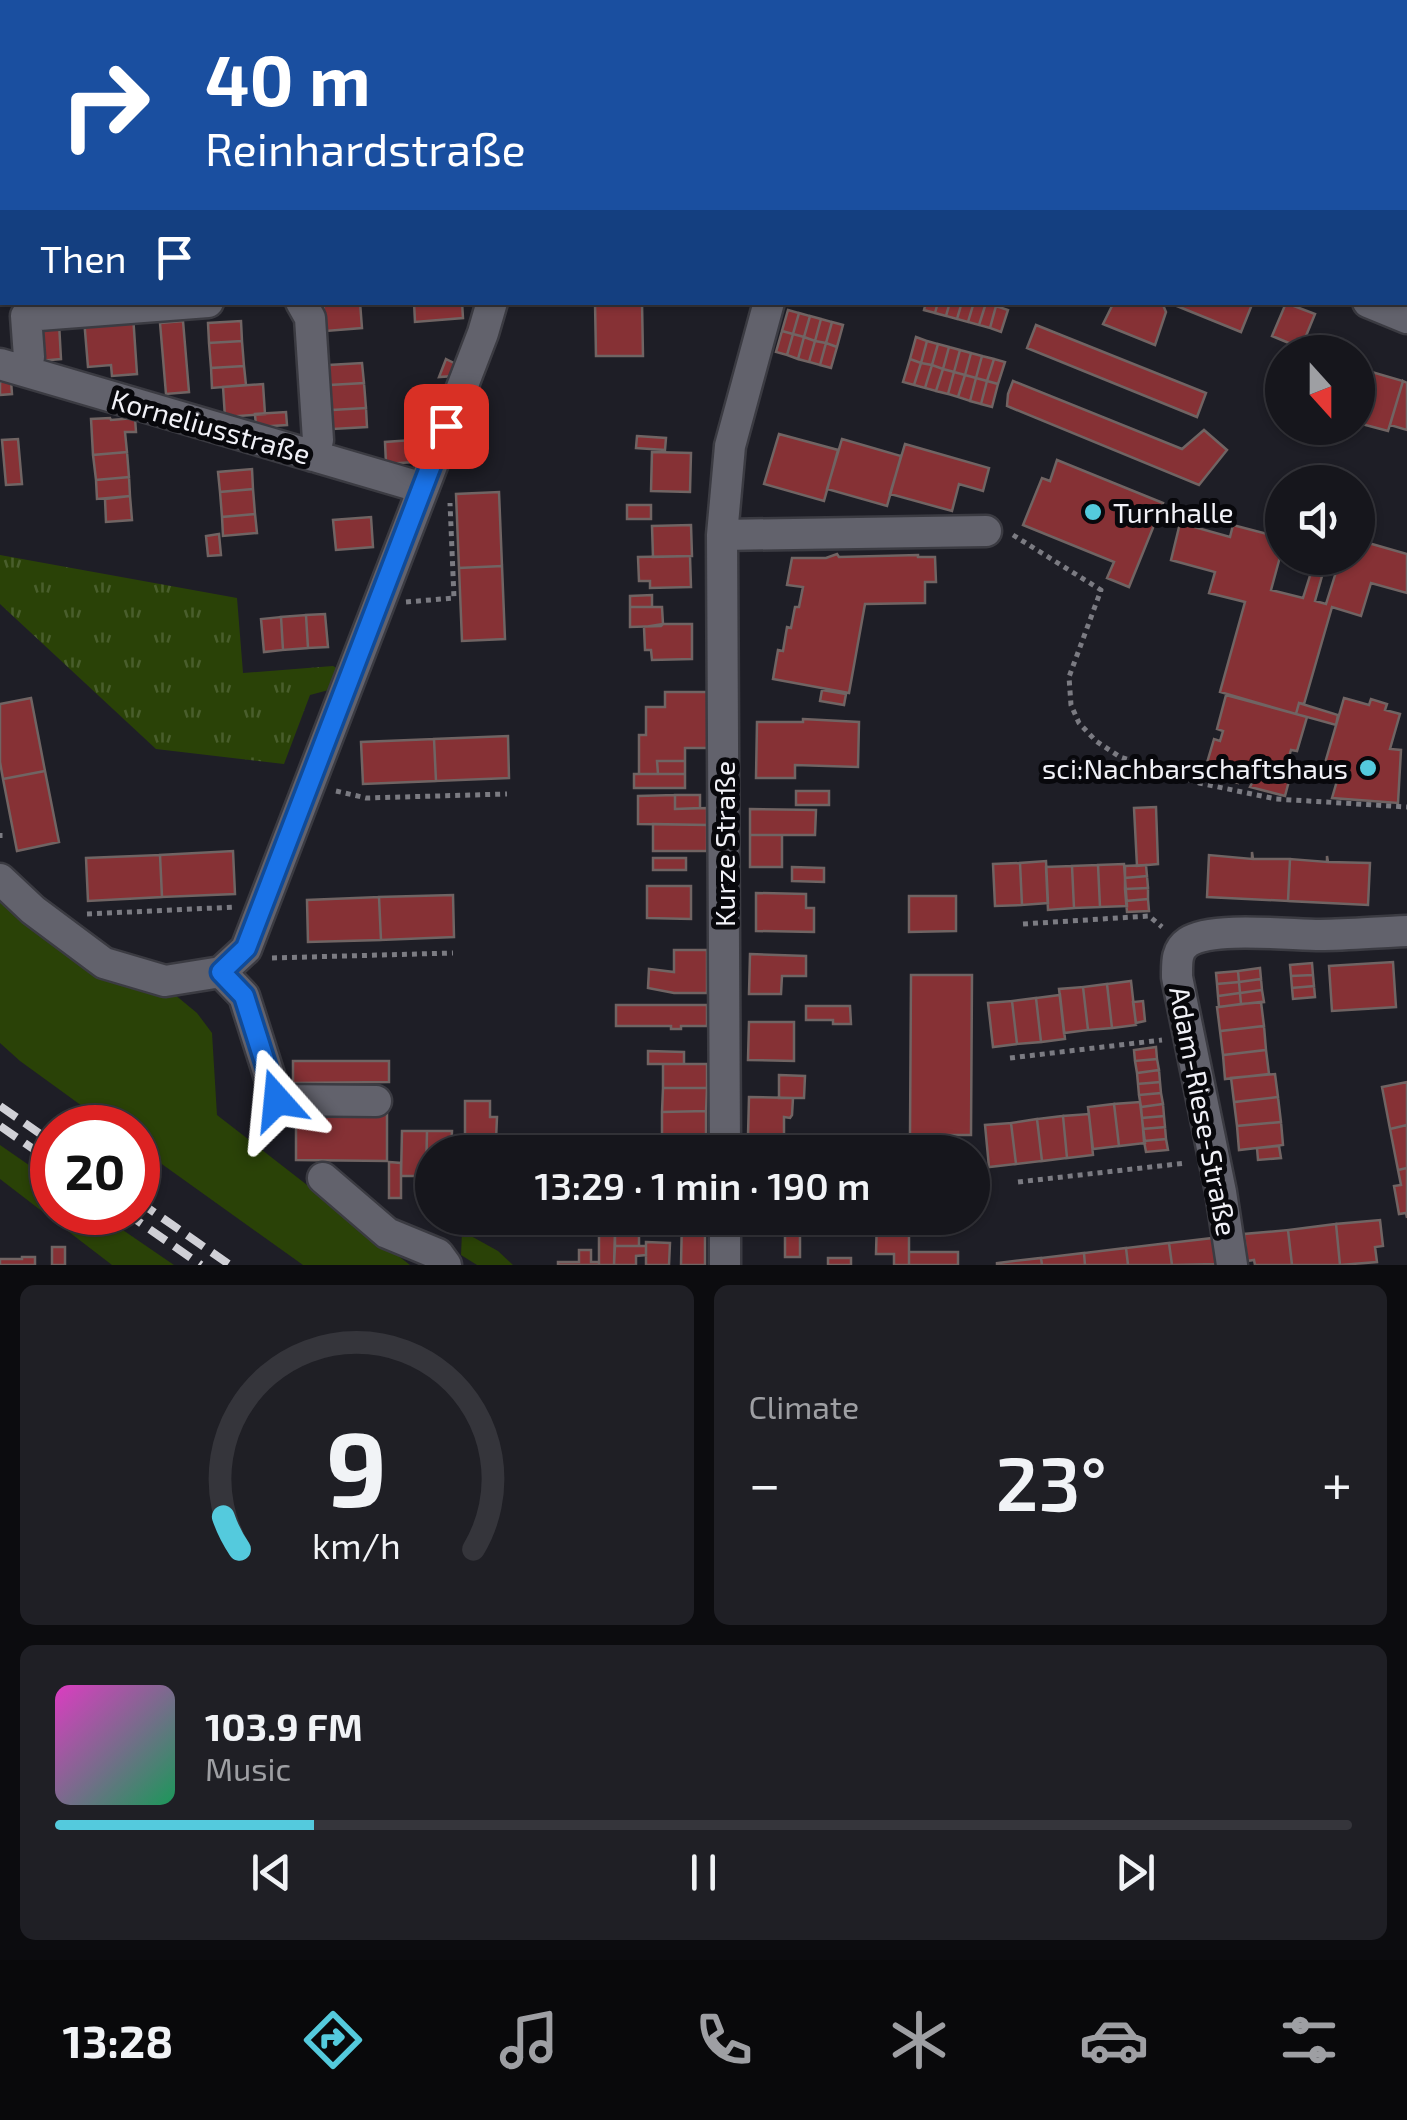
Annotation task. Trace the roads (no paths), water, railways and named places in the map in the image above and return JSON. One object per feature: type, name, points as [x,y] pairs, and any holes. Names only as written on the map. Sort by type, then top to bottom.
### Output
[{"type":"street","points":[[12,368],[29,356],[26,316],[169,305]]},
{"type":"street","points":[[303,305],[310,318],[318,440],[313,456]]},
{"type":"street","points":[[0,879],[55,928],[104,963],[165,981],[221,972],[246,948],[379,604],[436,492],[491,305]]},
{"type":"street","name":"Kurze Straße","points":[[725,1135],[722,535],[730,446],[768,305]]},
{"type":"street","points":[[1375,305],[1407,318]]},
{"type":"street","name":"Korneliusstraße","points":[[12,368],[436,492]]},
{"type":"street","points":[[722,535],[986,532]]},
{"type":"street","name":"Adam-Riese-Straße","points":[[1232,1265],[1178,977],[1177,958],[1183,946],[1192,939],[1215,933],[1324,935],[1407,931]]},
{"type":"street","points":[[221,972],[244,996],[277,1100],[376,1101]]},
{"type":"street","points":[[322,1178],[387,1232],[438,1254],[446,1265]]},
{"type":"street","points":[[725,1235],[726,1265]]},
{"type":"railway","points":[[0,1106],[30,1127]]},
{"type":"railway","points":[[0,1126],[30,1147]]},
{"type":"railway","points":[[160,1216],[230,1265]]},
{"type":"railway","points":[[158,1235],[201,1265]]},
{"type":"place","name":"Turnhalle","points":[[1093,512]]},
{"type":"place","name":"sci:Nachbarschaftshaus","points":[[1368,768]]}]
